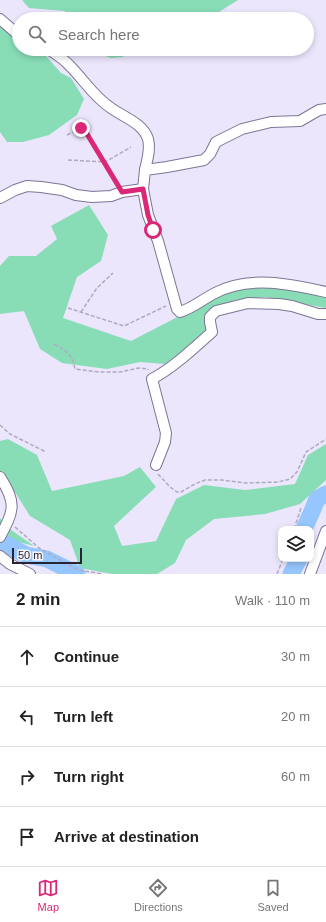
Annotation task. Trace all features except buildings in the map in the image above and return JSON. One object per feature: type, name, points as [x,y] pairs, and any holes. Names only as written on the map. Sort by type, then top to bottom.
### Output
[{"type":"street","points":[[0,19],[12,29]]},
{"type":"street","points":[[59,56],[70,66],[94,95],[110,108],[142,129],[148,139],[150,149],[145,170],[143,189],[148,215],[158,241],[177,309],[180,312],[187,310],[216,292],[239,284],[270,282],[326,292]]},
{"type":"street","points":[[145,170],[204,160],[210,154],[216,142],[242,128],[271,122],[300,121],[319,110],[326,109]]},
{"type":"street","points":[[0,198],[15,190],[27,186],[41,186],[62,190],[76,195],[92,197],[111,196],[122,192],[143,189]]},
{"type":"street","points":[[156,465],[165,442],[166,433],[152,379],[187,354],[212,332],[213,330],[210,317],[216,311],[248,303],[254,303],[279,304],[292,306],[318,314],[326,314]]},
{"type":"street","points":[[0,477],[8,490],[12,508],[8,522],[0,537]]},
{"type":"street","points":[[310,574],[326,531]]},
{"type":"street","points":[[0,556],[10,564],[30,574]]},
{"type":"path","points":[[67,135],[81,128],[84,129],[122,192]]},
{"type":"path","points":[[68,160],[105,162],[131,147]]},
{"type":"path","points":[[81,312],[97,288],[114,273]]},
{"type":"path","points":[[68,308],[124,326],[175,302]]},
{"type":"path","points":[[54,344],[66,351],[71,356],[75,369],[99,372],[120,372],[139,368],[148,370],[152,379]]},
{"type":"path","points":[[0,425],[10,434],[46,452]]},
{"type":"path","points":[[156,465],[155,471],[170,487],[177,492],[181,492],[205,480],[278,482],[290,479],[297,472],[306,452],[326,439]]},
{"type":"path","points":[[295,526],[301,508]]},
{"type":"path","points":[[8,522],[39,548],[78,570],[103,574]]},
{"type":"path","points":[[277,574],[282,562]]},
{"type":"green space","points":[[22,0],[238,0],[219,12],[65,12],[29,8]]},
{"type":"green space","points":[[0,23],[12,32],[12,56],[46,56],[61,73],[71,78],[84,99],[77,115],[49,135],[23,142],[7,142],[0,132]]},
{"type":"green space","points":[[105,56],[124,56],[123,57],[111,58]]},
{"type":"green space","points":[[89,205],[108,235],[101,261],[77,277],[63,318],[131,341],[220,295],[241,287],[270,286],[326,296],[326,308],[265,297],[235,300],[210,311],[209,331],[165,364],[140,362],[107,369],[62,363],[40,349],[24,311],[0,314],[0,266],[9,256],[36,256],[57,239],[51,226]]},
{"type":"green space","points":[[8,439],[37,455],[52,491],[124,476],[140,467],[156,487],[114,526],[122,546],[156,541],[176,499],[204,485],[245,490],[295,484],[308,455],[326,444],[326,480],[300,504],[265,514],[214,519],[186,540],[175,563],[157,574],[112,574],[80,568],[70,540],[30,516],[13,489],[0,487],[0,441]]},
{"type":"green space","points":[[0,518],[7,527],[34,546],[11,540],[0,530]]},
{"type":"waterway","points":[[305,526],[317,499],[326,494]]},
{"type":"waterway","points":[[0,541],[26,555],[47,559],[77,574]]},
{"type":"waterway","points":[[291,574],[297,562]]},
{"type":"route","points":[[81,128],[84,129],[122,192],[143,189],[148,215],[153,230]]}]
